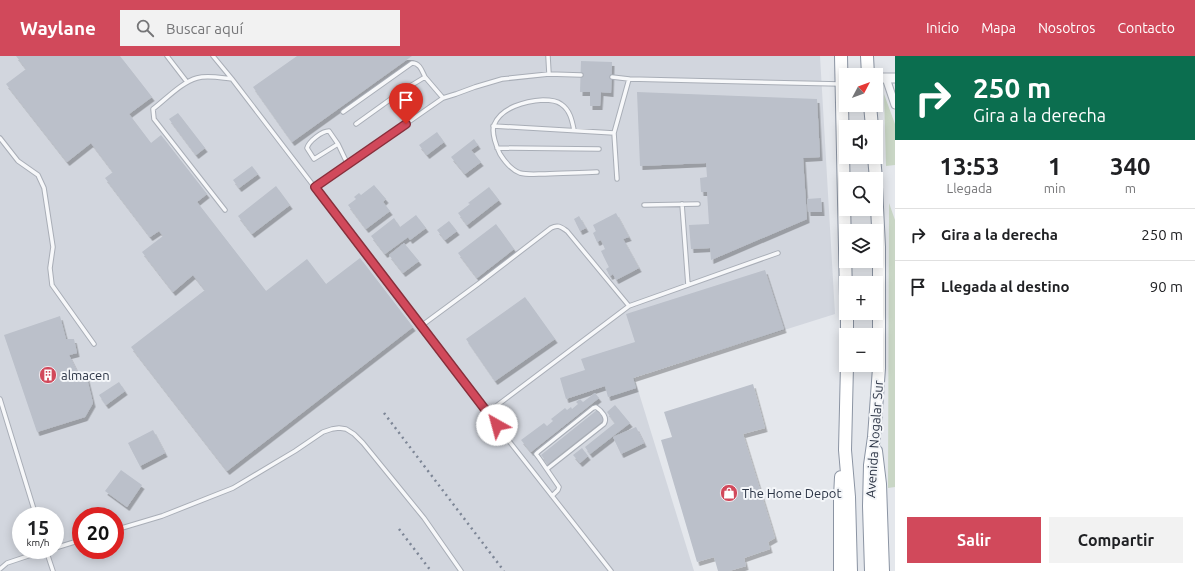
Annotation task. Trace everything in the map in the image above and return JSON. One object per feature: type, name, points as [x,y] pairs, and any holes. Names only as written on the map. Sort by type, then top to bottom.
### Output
[{"type":"highway","points":[[841,56],[841,68]]},
{"type":"highway","points":[[867,56],[868,68]]},
{"type":"highway","points":[[843,112],[846,276]]},
{"type":"highway","name":"Avenida Nogalar Sur","points":[[872,571],[869,506],[870,465],[874,437],[879,368],[880,322],[877,216]]},
{"type":"highway","name":"Avenida Nogalar Sur","points":[[847,372],[845,450],[851,571]]},
{"type":"highway","points":[[874,437],[880,484],[883,571]]},
{"type":"highway","points":[[840,571],[840,497],[845,450]]},
{"type":"street","points":[[890,78],[895,105]]},
{"type":"lane","points":[[167,56],[187,82]]},
{"type":"lane","points":[[213,56],[487,413],[611,571]]},
{"type":"lane","points":[[548,56],[549,74]]},
{"type":"lane","points":[[343,112],[412,63],[416,63],[419,66],[425,77],[443,98]]},
{"type":"lane","points":[[315,187],[443,98],[502,79],[549,74],[580,75]]},
{"type":"lane","points":[[225,210],[154,119],[153,109],[187,82],[198,77],[232,80]]},
{"type":"lane","points":[[356,124],[402,91],[425,77]]},
{"type":"lane","points":[[612,77],[629,80],[839,84]]},
{"type":"lane","points":[[617,179],[614,133],[629,80]]},
{"type":"lane","points":[[574,130],[568,111],[559,102],[551,100],[535,100],[522,103],[511,108],[498,119],[493,126],[494,139],[502,158],[511,168],[521,173],[597,172]]},
{"type":"lane","points":[[493,126],[614,133]]},
{"type":"lane","points":[[338,144],[314,159],[306,148],[308,144],[325,131],[329,131],[338,144],[348,165]]},
{"type":"lane","points":[[0,138],[18,161],[38,175],[44,188],[52,247],[50,268],[52,285],[94,344]]},
{"type":"lane","points":[[497,148],[599,149]]},
{"type":"lane","points":[[644,204],[698,204]]},
{"type":"lane","points":[[682,204],[688,285]]},
{"type":"lane","points":[[421,326],[551,228],[556,226],[562,227],[567,231],[629,306]]},
{"type":"lane","points":[[487,413],[629,306],[778,253]]},
{"type":"lane","points":[[0,399],[33,507]]},
{"type":"lane","points":[[547,469],[606,422],[606,418],[598,408],[592,408],[536,454],[559,487],[552,496]]},
{"type":"lane","points":[[124,527],[162,516],[233,488],[295,451],[323,432],[340,428],[346,429],[354,434],[363,443],[424,518],[461,571]]},
{"type":"lane","points":[[0,569],[7,563],[19,559]]},
{"type":"lane","points":[[49,559],[52,571]]},
{"type":"shaded area","points":[[0,56],[820,56],[835,314],[634,377],[694,571],[0,571]]},
{"type":"green space","points":[[884,94],[895,124],[895,165],[886,166]]},
{"type":"green space","points":[[889,203],[895,220],[895,487],[888,488]]},
{"type":"building","points":[[16,56],[120,56],[152,97],[129,114],[151,143],[161,135],[207,194],[197,202],[266,291],[307,259],[326,284],[360,258],[413,327],[227,471],[131,347],[205,290],[193,275],[173,292],[142,252],[163,236],[159,231],[150,237],[105,178],[113,172],[91,143],[67,162],[6,84],[26,69]]},
{"type":"building","points":[[297,56],[412,56],[292,142],[253,87]]},
{"type":"building","points":[[581,61],[612,62],[611,93],[601,92],[600,106],[590,106],[590,92],[580,92]]},
{"type":"building","points":[[637,92],[817,99],[820,157],[803,158],[807,219],[711,260],[710,248],[691,249],[689,225],[709,224],[707,192],[701,192],[700,178],[707,177],[706,163],[640,166]]},
{"type":"building","points":[[178,113],[205,148],[196,155],[169,119]]},
{"type":"building","points":[[437,132],[444,142],[427,155],[419,145]]},
{"type":"building","points":[[474,139],[478,145],[471,150],[481,162],[465,174],[451,157]]},
{"type":"building","points":[[252,166],[258,174],[239,188],[233,180]]},
{"type":"building","points":[[374,185],[386,199],[383,202],[390,211],[366,229],[348,205],[356,199],[354,197],[359,193],[361,195]]},
{"type":"building","points":[[276,186],[290,205],[252,234],[238,216]]},
{"type":"building","points":[[489,187],[499,200],[467,225],[458,213],[470,204],[468,203]]},
{"type":"building","points":[[821,198],[822,212],[808,212],[807,199]]},
{"type":"building","points":[[616,213],[629,237],[623,239],[639,268],[616,280],[613,274],[610,276],[606,269],[609,267],[601,251],[605,249],[601,240],[597,242],[593,233],[596,231],[593,225]]},
{"type":"building","points":[[416,215],[426,228],[410,240],[408,237],[385,254],[371,236],[394,218],[400,227]]},
{"type":"building","points":[[579,216],[586,228],[580,231],[574,219]]},
{"type":"building","points":[[449,221],[457,231],[445,240],[437,230]]},
{"type":"building","points":[[496,224],[514,249],[477,278],[458,253]]},
{"type":"building","points":[[404,243],[419,261],[403,273],[389,255]]},
{"type":"building","points":[[765,270],[784,329],[633,378],[636,388],[608,397],[605,386],[566,399],[560,378],[585,370],[581,359],[635,342],[626,314]]},
{"type":"building","points":[[525,297],[555,339],[495,381],[466,339]]},
{"type":"building","name":"almacen","points":[[60,316],[66,339],[74,339],[77,353],[69,355],[79,375],[86,374],[93,403],[85,417],[37,432],[4,335]]},
{"type":"building","points":[[119,382],[125,391],[106,405],[99,395]]},
{"type":"building","points":[[753,384],[765,428],[743,434],[775,538],[768,542],[770,549],[744,558],[746,566],[729,571],[718,571],[714,557],[697,562],[661,440],[672,437],[664,412]]},
{"type":"building","points":[[595,393],[599,398],[531,452],[521,440],[544,423],[547,426],[553,421],[551,419],[565,408],[567,410],[571,407],[572,409],[578,404],[576,402],[580,399],[583,402]]},
{"type":"building","points":[[615,405],[630,423],[590,454],[585,447],[615,423],[607,412]]},
{"type":"building","points":[[597,410],[604,420],[548,464],[541,455]]},
{"type":"building","points":[[636,427],[644,443],[621,454],[613,437]]},
{"type":"building","points":[[153,430],[165,453],[140,466],[128,443]]},
{"type":"building","points":[[582,448],[588,456],[580,463],[573,455]]},
{"type":"building","points":[[121,470],[142,485],[127,507],[105,491]]},
{"type":"railway","points":[[384,413],[504,571]]},
{"type":"railway","points":[[399,529],[431,571]]},
{"type":"place","name":"almacen","points":[[48,375]]},
{"type":"place","name":"The Home Depot","points":[[729,493]]},
{"type":"route","points":[[406,124],[315,187],[497,425]]}]
